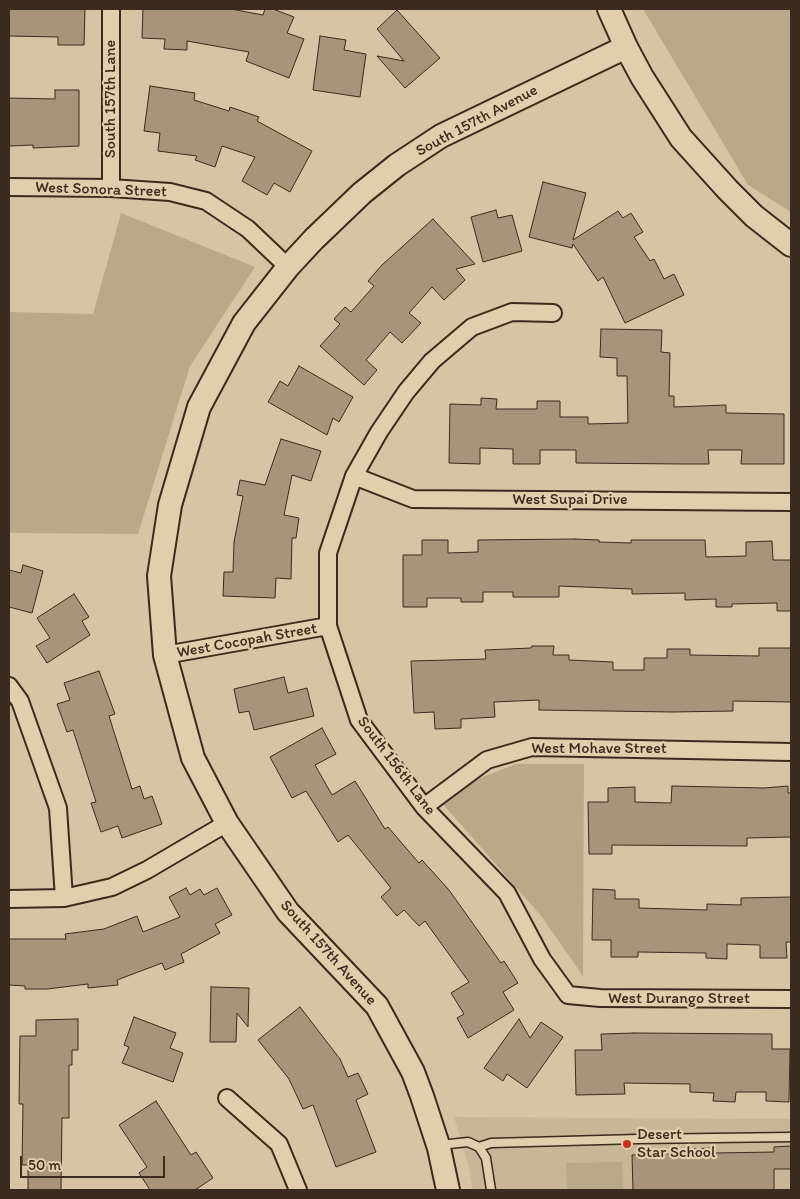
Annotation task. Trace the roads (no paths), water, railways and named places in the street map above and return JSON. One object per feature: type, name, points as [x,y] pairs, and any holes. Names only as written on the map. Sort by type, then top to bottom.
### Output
[{"type":"street","name":"South 157th Lane","points":[[111,9],[111,188]]},
{"type":"street","points":[[609,9],[626,47],[642,76],[681,138],[754,216],[791,245]]},
{"type":"street","name":"South 157th Avenue","points":[[448,1190],[439,1145],[431,1120],[412,1072],[376,1006],[288,912],[227,823],[193,758],[165,655],[159,576],[170,504],[199,406],[244,323],[314,239],[362,192],[397,165],[441,136],[626,47]]},
{"type":"street","name":"West Sonora Street","points":[[9,187],[111,188],[170,192],[206,201],[248,229],[288,268]]},
{"type":"street","name":"South 156th Lane","points":[[553,313],[512,312],[472,327],[432,361],[406,392],[379,432],[354,476],[328,553],[328,626],[359,720],[424,807],[507,893],[542,959],[568,995]]},
{"type":"street","name":"West Supai Drive","points":[[354,476],[413,499],[791,502]]},
{"type":"street","name":"West Cocopah Street","points":[[165,655],[328,626]]},
{"type":"street","points":[[9,686],[20,701],[58,808],[64,898]]},
{"type":"street","name":"West Mohave Street","points":[[424,807],[487,760],[532,747],[791,752]]},
{"type":"street","points":[[9,899],[64,898],[112,887],[147,870],[227,823]]},
{"type":"street","name":"West Durango Street","points":[[568,995],[600,998],[791,999]]},
{"type":"street","points":[[227,1098],[279,1144],[298,1190]]},
{"type":"lane","points":[[479,1147],[491,1143],[791,1137]]},
{"type":"lane","points":[[439,1145],[468,1142],[479,1147],[486,1158],[491,1190]]},
{"type":"place","name":"Desert Star School","points":[[627,1144]]}]
